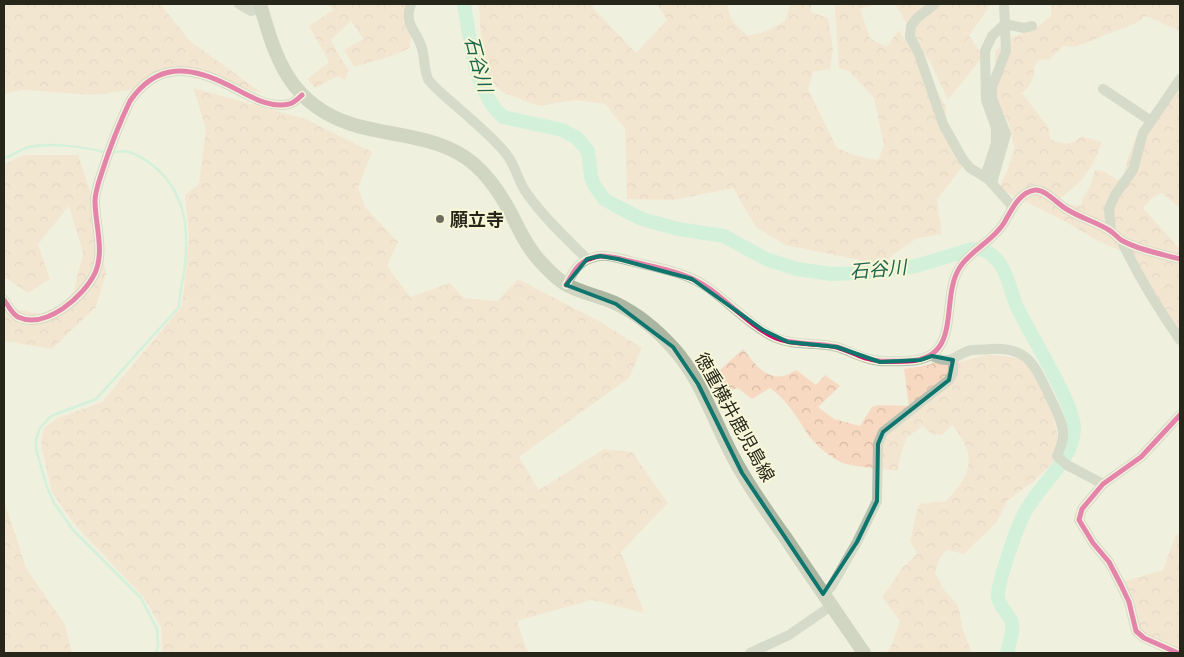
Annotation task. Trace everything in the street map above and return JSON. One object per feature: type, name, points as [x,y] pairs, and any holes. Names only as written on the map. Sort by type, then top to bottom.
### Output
[{"type":"main road","name":"徳重横井鹿児島線","points":[[260,6],[269,36],[280,62],[292,84],[302,96],[320,110],[349,123],[445,146],[468,159],[484,174],[500,196],[527,246],[538,259],[566,285],[616,304],[631,313],[647,324],[678,354],[688,366],[698,384],[742,473],[864,653]]},
{"type":"street","points":[[240,4],[251,11],[260,6]]},
{"type":"street","points":[[411,4],[409,24],[414,34],[418,37],[422,48],[428,80],[504,151],[516,170],[521,186],[552,224],[587,259]]},
{"type":"street","points":[[935,4],[917,18],[911,26],[910,37],[926,71],[943,124],[962,158],[970,168],[988,180],[1013,206]]},
{"type":"street","points":[[988,180],[1006,134],[992,98],[992,87],[1006,51],[1004,4]]},
{"type":"street","points":[[988,180],[996,143],[996,128],[986,100],[985,51],[992,36],[1004,24]]},
{"type":"street","points":[[1004,24],[1024,28],[1032,26]]},
{"type":"street","points":[[4,300],[13,313],[19,317],[43,318],[74,301],[86,287],[96,272],[99,247],[95,200],[108,152],[121,119],[134,94],[151,80],[171,71],[183,70],[210,77],[248,96],[279,105],[291,104],[302,96]]},
{"type":"street","points":[[1110,231],[1109,209],[1115,195],[1133,170],[1143,133],[1180,79]]},
{"type":"street","points":[[1103,90],[1151,121]]},
{"type":"street","points":[[566,285],[575,270],[587,259],[600,256],[671,271],[709,288],[774,337],[788,342],[836,347],[880,362],[920,360],[932,356],[938,349],[946,332],[954,281],[960,267],[970,255],[993,237],[1004,224],[1013,206],[1023,196],[1033,191],[1038,190],[1067,210],[1110,231],[1121,240],[1147,251],[1180,259]]},
{"type":"street","points":[[1121,240],[1134,268],[1158,309],[1180,340]]},
{"type":"street","points":[[932,356],[938,359],[953,360],[968,351],[1012,349],[1021,353],[1028,359],[1059,416],[1064,437],[1056,456],[1067,465],[1103,484]]},
{"type":"street","points":[[823,594],[831,587],[857,542],[877,501],[878,444],[883,432],[949,380],[953,373],[953,360]]},
{"type":"street","points":[[1178,653],[1144,638],[1136,631],[1129,602],[1121,585],[1109,562],[1092,543],[1079,520],[1082,509],[1103,484],[1141,457],[1180,415]]},
{"type":"street","points":[[750,653],[789,635],[832,606]]},
{"type":"highlighted area","points":[[600,256],[618,259],[692,279],[763,330],[788,342],[837,347],[880,362],[920,360],[932,356],[953,360],[949,380],[883,432],[878,444],[877,501],[857,542],[823,594],[742,473],[698,384],[673,347],[616,304],[566,285],[587,259]]},
{"type":"green space","points":[[4,4],[160,4],[190,41],[262,93],[225,83],[174,73],[138,89],[95,95],[22,90],[4,94]]},
{"type":"green space","points":[[328,4],[408,4],[403,21],[411,36],[410,48],[392,56],[354,67],[344,50],[363,39],[351,21],[331,40],[349,70],[345,80],[338,76],[315,88],[307,79],[329,62],[309,26],[333,10]]},
{"type":"green space","points":[[479,4],[593,4],[593,8],[636,53],[667,20],[657,4],[728,4],[733,22],[748,36],[767,31],[785,21],[790,4],[812,4],[811,12],[828,18],[833,49],[830,69],[813,72],[808,89],[837,148],[857,156],[878,160],[884,145],[874,98],[850,72],[839,68],[835,4],[878,4],[860,9],[870,38],[886,47],[899,30],[946,107],[946,125],[964,165],[937,199],[942,234],[916,239],[880,264],[785,245],[756,227],[733,188],[674,200],[627,199],[625,129],[605,104],[575,100],[538,106],[502,92],[483,71]]},
{"type":"green space","points":[[895,4],[991,4],[969,36],[983,56],[948,100],[932,66]]},
{"type":"green space","points":[[1051,4],[1180,4],[1180,31],[1146,16],[1136,23],[1075,47],[1063,46],[1049,60],[1040,59],[1035,65],[1030,84],[1022,93],[1049,128],[1050,139],[1070,143],[1082,136],[1102,142],[1086,175],[1058,200],[1071,205],[1081,206],[1095,170],[1104,171],[1117,180],[1124,175],[1128,157],[1138,133],[1153,123],[1180,81],[1180,208],[1162,193],[1153,197],[1143,208],[1180,249],[1180,341],[1132,256],[1098,241],[1066,222],[999,188],[1008,169],[1014,148],[1009,124],[997,101],[995,51],[1013,37],[1035,29],[1051,16]]},
{"type":"green space","points":[[193,88],[306,119],[372,152],[358,188],[365,207],[398,242],[387,266],[410,297],[450,283],[464,298],[497,301],[518,279],[599,321],[642,348],[629,378],[519,457],[539,490],[604,449],[632,452],[668,503],[621,552],[644,613],[592,600],[517,621],[528,653],[162,653],[161,627],[145,599],[76,526],[52,493],[41,445],[44,428],[58,418],[102,402],[182,306],[189,238],[185,195],[199,184],[206,129]]},
{"type":"green space","points":[[25,155],[78,155],[91,193],[106,274],[96,307],[52,349],[5,341],[4,350],[4,307],[52,316],[74,291],[83,253],[69,206],[38,244],[50,279],[28,293],[4,277],[4,164]]},
{"type":"green space","points":[[743,349],[754,363],[772,376],[787,375],[796,370],[816,385],[825,375],[840,386],[818,407],[834,419],[860,426],[872,407],[878,405],[909,406],[904,369],[928,365],[940,360],[951,364],[986,355],[1022,359],[1031,369],[1051,409],[1060,445],[1056,460],[1034,481],[1007,501],[997,522],[964,554],[947,550],[940,557],[935,572],[945,591],[958,605],[963,630],[972,653],[884,653],[890,649],[900,621],[882,597],[903,567],[917,554],[910,541],[918,508],[920,504],[946,501],[962,482],[969,464],[966,446],[952,425],[942,435],[931,434],[923,426],[906,438],[898,471],[843,463],[828,454],[814,442],[786,403],[770,388],[752,399],[738,388],[719,393],[710,379]]},
{"type":"green space","points":[[4,500],[26,568],[64,623],[72,653],[4,653]]},
{"type":"green space","points":[[1176,534],[1180,536],[1180,653],[1139,631],[1122,582],[1163,570]]},
{"type":"waterway","name":"石谷川","points":[[464,4],[475,65],[485,93],[493,106],[503,117],[562,130],[577,138],[588,151],[591,177],[604,199],[642,219],[678,229],[724,236],[766,259],[797,269],[831,274],[861,273],[916,266],[972,249],[986,251],[998,261],[1005,273],[1017,307],[1068,404],[1074,430],[1072,441],[1063,460],[1028,507],[1015,535],[1005,566],[998,597],[1012,624],[1007,653]]},
{"type":"waterway","points":[[4,158],[26,148],[47,145],[79,147],[107,153]]},
{"type":"waterway","points":[[112,153],[131,152],[147,161],[160,172],[170,184],[177,197],[182,210],[186,240],[186,256],[179,307],[96,399],[51,416],[40,428],[36,439],[36,449],[47,487],[54,503],[73,530],[141,598],[157,629],[158,646],[156,653]]},
{"type":"cycle path","points":[[4,300],[16,316],[29,320],[40,319],[52,315],[63,308],[90,282],[98,265],[99,256],[99,237],[95,210],[98,183],[130,101],[140,88],[151,79],[175,71],[187,71],[214,79],[265,103],[281,105],[296,101],[302,95]]},
{"type":"cycle path","points":[[566,285],[581,263],[599,256],[615,257],[692,278],[710,289],[751,322],[776,338],[791,342],[837,347],[876,361],[908,361],[925,358],[937,350],[944,339],[954,280],[960,267],[970,255],[999,229],[1020,198],[1029,192],[1035,190],[1043,192],[1064,208],[1104,227],[1121,240],[1150,251],[1180,259]]},
{"type":"cycle path","points":[[1178,653],[1144,638],[1136,631],[1129,602],[1121,585],[1109,562],[1093,543],[1079,520],[1082,509],[1103,484],[1141,457],[1180,415]]},
{"type":"place","name":"願立寺","points":[[440,219]]}]
